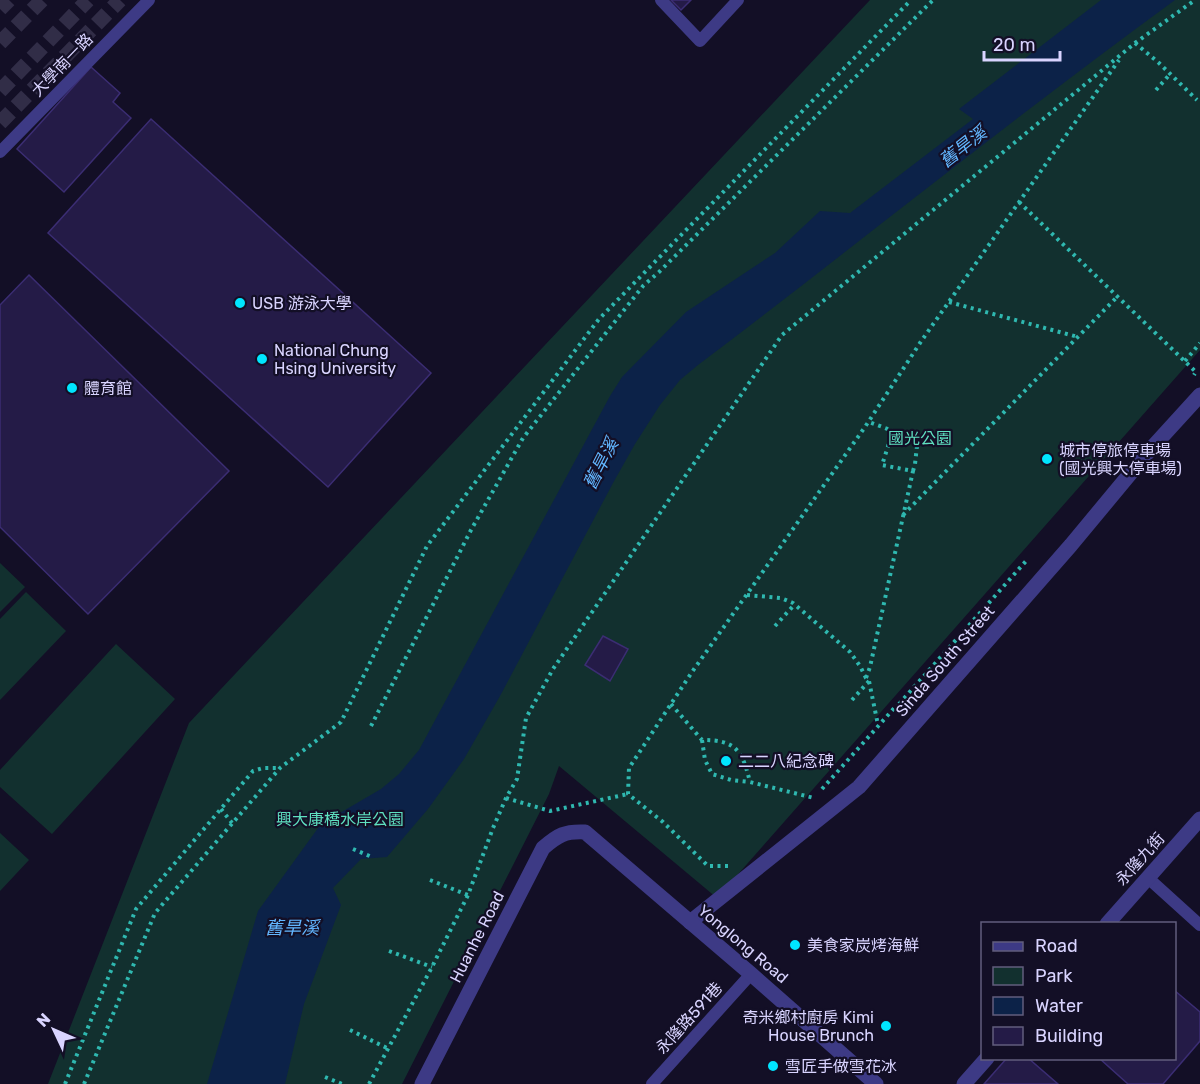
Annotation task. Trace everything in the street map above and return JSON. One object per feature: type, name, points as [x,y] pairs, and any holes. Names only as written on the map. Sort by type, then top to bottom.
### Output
[{"type":"street","name":"Sinda South Street","points":[[690,922],[859,787],[1200,395]]},
{"type":"street","name":"永隆九街","points":[[1109,922],[1200,819]]},
{"type":"street","name":"Yonglong Road","points":[[585,832],[876,1084]]},
{"type":"street","name":"Huanhe Road","points":[[422,1084],[543,848],[564,833],[585,832]]},
{"type":"street","points":[[964,1084],[986,1060]]},
{"type":"lane","name":"大學南一路","points":[[0,152],[148,0]]},
{"type":"lane","points":[[660,0],[700,41],[738,0]]},
{"type":"lane","points":[[1148,878],[1200,925]]},
{"type":"lane","name":"永隆路591巷","points":[[652,1084],[751,974]]},
{"type":"path","points":[[84,1084],[155,913],[280,768],[341,722],[427,546],[599,319],[911,0]]},
{"type":"path","points":[[371,726],[471,530],[523,438],[643,285],[659,272],[933,0]]},
{"type":"path","points":[[369,1084],[468,895],[493,828],[517,779],[526,718],[553,669],[782,335],[1135,44],[1195,0]]},
{"type":"path","points":[[1135,44],[1197,100]]},
{"type":"path","points":[[628,794],[629,768],[671,704],[869,422],[921,340],[1123,54]]},
{"type":"path","points":[[1156,90],[1170,74]]},
{"type":"path","points":[[1019,202],[1196,372]]},
{"type":"path","points":[[903,515],[1118,296]]},
{"type":"path","points":[[949,302],[1078,337]]},
{"type":"path","points":[[1185,361],[1200,343]]},
{"type":"path","points":[[869,422],[893,431],[882,465],[913,471]]},
{"type":"path","points":[[852,700],[867,680],[915,464],[917,446]]},
{"type":"path","points":[[746,595],[781,598],[795,604],[850,652],[867,680],[878,726]]},
{"type":"path","points":[[775,626],[795,604]]},
{"type":"path","points":[[671,704],[702,740],[705,760],[712,774],[814,798]]},
{"type":"path","points":[[807,807],[897,705]]},
{"type":"path","points":[[702,740],[718,740],[738,750],[750,782]]},
{"type":"path","points":[[65,1084],[136,909],[253,771],[263,768],[280,768]]},
{"type":"path","points":[[506,798],[550,811],[628,794]]},
{"type":"path","points":[[628,794],[663,822],[708,866],[736,866]]},
{"type":"path","points":[[221,809],[232,823]]},
{"type":"path","points":[[353,849],[372,856]]},
{"type":"path","points":[[430,880],[468,895]]},
{"type":"path","points":[[389,951],[432,967]]},
{"type":"path","points":[[350,1030],[387,1048]]},
{"type":"path","points":[[325,1077],[342,1084]]},
{"type":"green space","points":[[870,0],[1200,0],[1200,350],[717,898],[559,766],[549,794],[402,1084],[48,1084],[189,723]]},
{"type":"green space","points":[[0,563],[25,587],[0,612]]},
{"type":"green space","points":[[26,592],[66,631],[0,700],[0,619]]},
{"type":"green space","points":[[116,644],[175,699],[52,834],[0,787],[0,770]]},
{"type":"green space","points":[[0,833],[29,860],[0,891]]},
{"type":"water","name":"舊旱溪","points":[[1101,0],[1175,0],[995,135],[680,380],[660,405],[635,444],[464,759],[428,809],[387,857],[361,859],[333,888],[341,905],[304,1004],[285,1084],[207,1084],[258,911],[321,824],[381,789],[399,774],[419,750],[622,377],[686,312],[775,253],[820,211],[850,213],[973,119],[959,109]]},
{"type":"building","points":[[671,0],[691,0],[681,10]]},
{"type":"building","points":[[91,67],[120,93],[113,102],[131,118],[64,192],[17,149]]},
{"type":"building","name":"USB 游泳大學","points":[[151,119],[431,373],[328,487],[48,233]]},
{"type":"building","name":"體育館","points":[[29,275],[229,471],[88,614],[0,527],[0,305]]},
{"type":"building","points":[[603,636],[628,649],[610,681],[585,665]]},
{"type":"building","points":[[1176,992],[1200,1012],[1200,1041],[1163,1084],[1128,1084],[1101,1060],[1176,1060]]},
{"type":"building","points":[[1005,1060],[1030,1060],[1058,1084],[984,1084]]},
{"type":"tunnel","points":[[0,9],[9,0]]},
{"type":"tunnel","points":[[0,43],[42,0]]},
{"type":"tunnel","points":[[0,91],[88,0]]},
{"type":"tunnel","points":[[0,123],[120,0]]},
{"type":"place","name":"USB 游泳大學","points":[[240,303]]},
{"type":"place","name":"National Chung Hsing University","points":[[262,359]]},
{"type":"place","name":"體育館","points":[[72,388]]},
{"type":"place","name":"城市停旅停車場 (國光興大停車場)","points":[[1047,459]]},
{"type":"place","name":"二二八紀念碑","points":[[726,761]]},
{"type":"place","name":"美食家炭烤海鮮","points":[[795,945]]},
{"type":"place","name":"奇米鄉村廚房 Kimi House Brunch","points":[[886,1026]]},
{"type":"place","name":"雪匠手做雪花冰","points":[[773,1066]]},
{"type":"park label","name":"國光公園","points":[[920,438]]},
{"type":"park label","name":"興大康橋水岸公園","points":[[340,819]]}]
